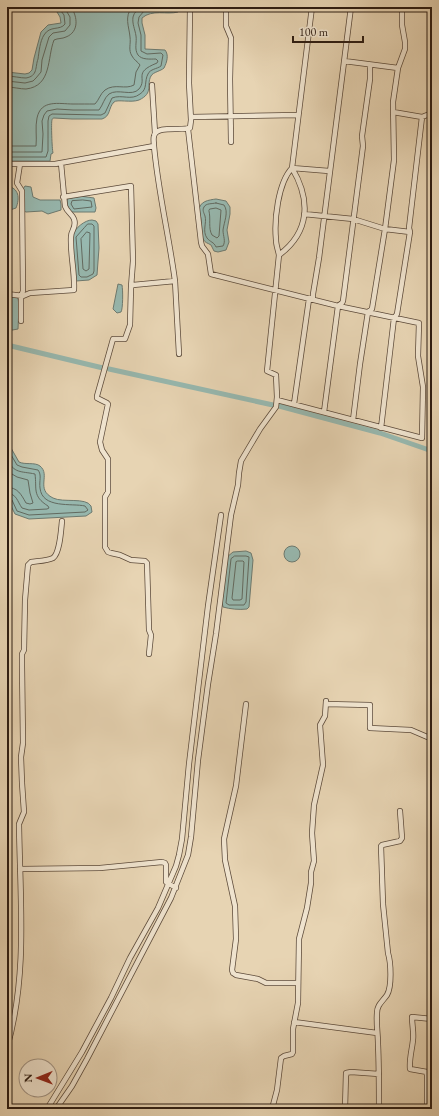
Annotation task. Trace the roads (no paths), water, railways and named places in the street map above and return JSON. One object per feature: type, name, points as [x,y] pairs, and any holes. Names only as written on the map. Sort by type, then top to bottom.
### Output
[{"type":"street","points":[[190,7],[191,126],[188,129],[201,242],[208,254],[211,274],[338,306],[419,323],[418,356],[423,386],[422,438],[277,400]]},
{"type":"street","points":[[226,7],[226,26],[231,38],[231,142]]},
{"type":"street","points":[[279,256],[296,239],[301,229],[304,214],[302,189],[292,168],[312,7]]},
{"type":"street","points":[[294,404],[309,299],[313,294],[351,7]]},
{"type":"street","points":[[353,420],[368,312],[372,309],[394,160],[393,112],[398,68],[405,49],[402,25],[402,7]]},
{"type":"street","points":[[344,61],[398,68]]},
{"type":"street","points":[[324,412],[338,306],[343,301],[364,146],[362,136],[370,79],[370,65]]},
{"type":"street","points":[[152,84],[155,133],[154,146],[175,281],[178,354]]},
{"type":"street","points":[[393,112],[422,116],[432,113]]},
{"type":"street","points":[[191,116],[298,115]]},
{"type":"street","points":[[381,428],[394,318],[397,314],[410,232],[409,228],[422,116]]},
{"type":"street","points":[[155,133],[162,130],[188,129]]},
{"type":"street","points":[[7,164],[61,163],[154,146]]},
{"type":"street","points":[[7,294],[24,296],[30,293],[74,290],[71,237],[75,228],[74,219],[66,210],[61,163]]},
{"type":"street","points":[[20,164],[17,183],[22,191],[23,292],[21,296],[21,321]]},
{"type":"street","points":[[292,168],[329,171]]},
{"type":"street","points":[[56,1109],[72,1086],[87,1059],[176,888],[188,854],[199,753],[216,634],[230,514],[244,455],[260,429],[276,408],[276,375],[267,371],[279,256],[276,237],[278,211],[282,188],[287,174],[292,168]]},
{"type":"street","points":[[64,197],[131,186],[133,261],[129,331],[126,339],[115,339],[112,342],[97,398],[108,403],[100,442],[102,450],[108,459],[108,492],[105,497],[105,547],[110,553],[120,555],[131,560],[145,561],[147,563],[148,630],[151,636],[149,654]]},
{"type":"street","points":[[304,214],[353,220],[385,229],[410,232]]},
{"type":"street","points":[[132,287],[133,285],[175,281]]},
{"type":"street","points":[[47,1109],[82,1052],[111,998],[130,958],[154,915],[176,866],[182,839],[196,708],[221,515]]},
{"type":"street","points":[[7,1048],[20,980],[21,942],[19,824],[24,812],[21,757],[23,743],[22,654],[24,650],[25,600],[28,565],[31,562],[48,560],[55,555],[60,540],[62,521]]},
{"type":"street","points":[[272,1109],[277,1090],[281,1058],[292,1054],[293,1052],[294,1022],[298,1009],[299,939],[307,908],[311,883],[311,872],[314,861],[312,833],[314,805],[323,764],[320,725],[325,716],[326,702],[370,705],[370,728],[410,730],[432,739]]},
{"type":"street","points":[[246,704],[236,786],[224,839],[225,860],[235,906],[236,939],[232,973],[258,979],[266,983],[298,983]]},
{"type":"street","points":[[379,1109],[379,1074],[376,1022],[378,1007],[389,990],[390,982],[381,846],[400,841],[402,838],[400,811]]},
{"type":"street","points":[[20,869],[100,868],[162,862],[166,865],[166,882],[176,888]]},
{"type":"street","points":[[427,1109],[427,1072],[412,1070],[410,1069],[409,1065],[410,1051],[413,1040],[412,1018],[432,1019],[432,1012]]},
{"type":"street","points":[[294,1022],[377,1033]]},
{"type":"street","points":[[345,1109],[346,1073],[379,1074]]},
{"type":"water","points":[[54,7],[181,7],[178,12],[155,13],[146,15],[142,18],[145,35],[145,49],[165,50],[167,56],[167,61],[164,68],[153,73],[151,76],[148,92],[144,97],[136,101],[114,102],[107,116],[102,119],[53,118],[53,153],[51,154],[50,161],[7,161],[7,72],[25,74],[32,70],[41,32],[48,25],[61,23],[60,17]]},
{"type":"water","points":[[7,186],[16,191],[18,194],[18,201],[16,208],[7,211]]},
{"type":"water","points":[[25,186],[31,187],[33,197],[40,200],[60,200],[61,210],[48,214],[42,211],[24,211],[23,189]]},
{"type":"water","points":[[80,196],[94,198],[96,208],[95,212],[71,212],[67,205],[67,199]]},
{"type":"water","points":[[216,199],[226,201],[230,207],[227,230],[229,242],[226,250],[218,252],[214,251],[211,245],[202,237],[199,211],[199,208],[203,203]]},
{"type":"water","points":[[86,221],[96,221],[98,224],[99,248],[97,275],[89,280],[76,281],[72,251],[73,235],[76,230]]},
{"type":"water","points":[[118,284],[122,285],[123,299],[121,312],[117,313],[113,309]]},
{"type":"water","points":[[7,296],[18,298],[19,306],[18,329],[7,331]]},
{"type":"water","points":[[7,441],[19,462],[40,466],[44,474],[45,490],[48,494],[57,499],[88,503],[91,506],[92,512],[86,516],[29,519],[15,514],[7,498]]},
{"type":"water","points":[[292,546],[298,548],[300,554],[298,560],[292,562],[286,560],[284,554],[286,548]]},
{"type":"water","points":[[246,551],[251,553],[253,560],[249,607],[247,609],[232,609],[223,607],[222,602],[227,557],[233,552]]},
{"type":"waterway","points":[[7,345],[103,368]]},
{"type":"waterway","points":[[109,369],[273,405]]},
{"type":"waterway","points":[[279,406],[380,433],[432,451]]}]
